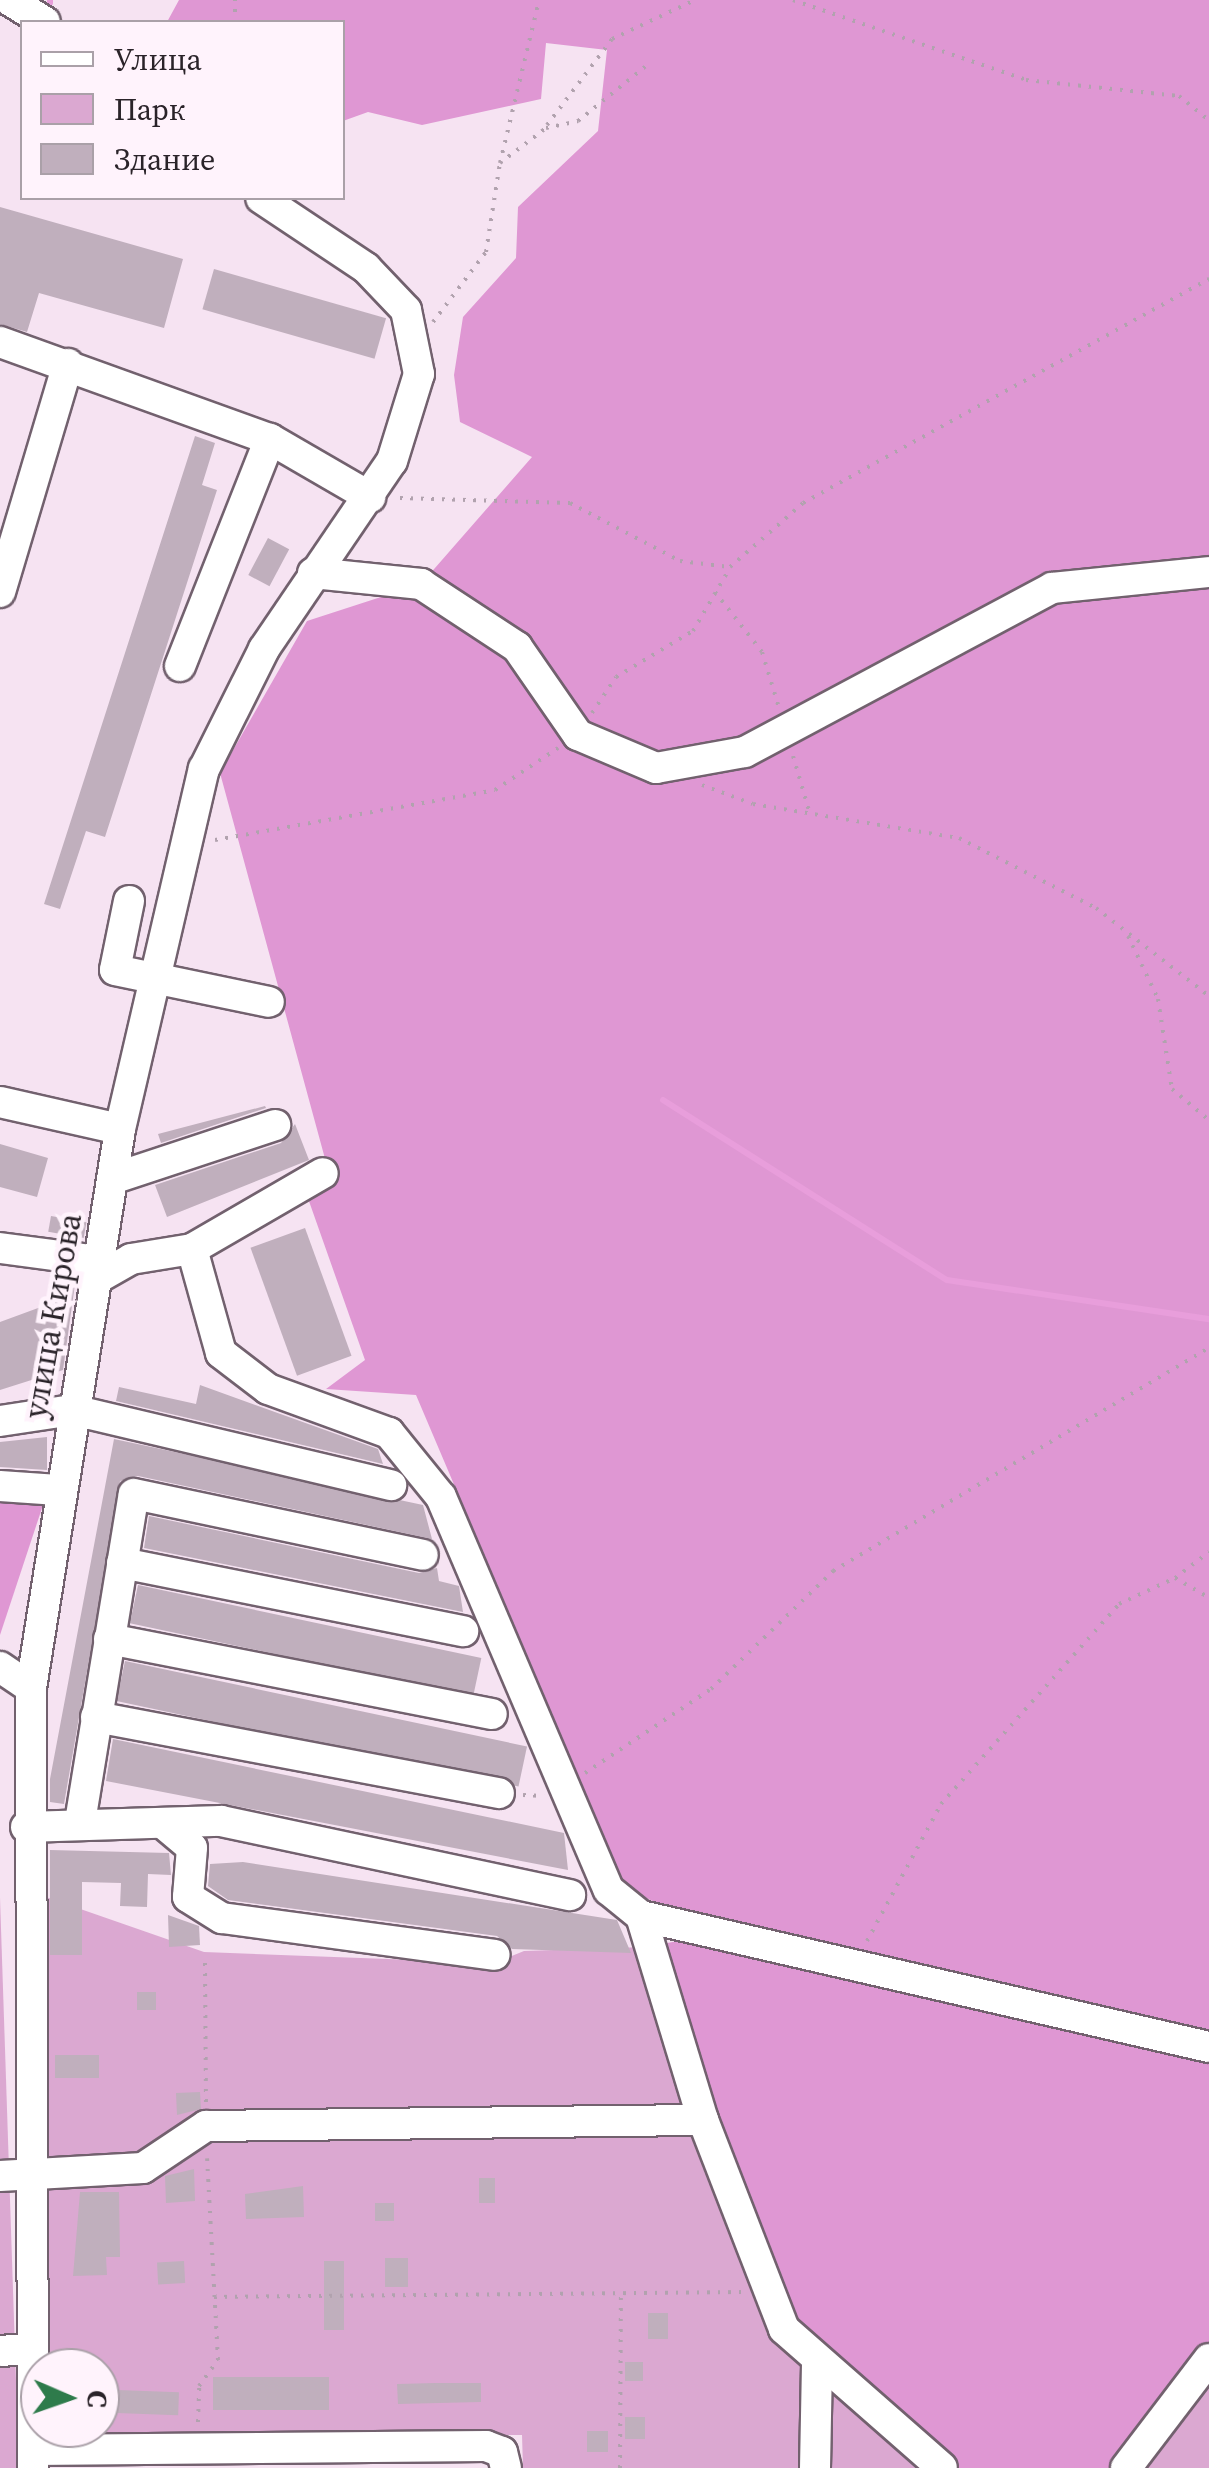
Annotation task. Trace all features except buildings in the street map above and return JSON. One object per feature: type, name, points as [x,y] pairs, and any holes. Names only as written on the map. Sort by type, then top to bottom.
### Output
[{"type":"street","points":[[8,0],[42,20]]},
{"type":"street","points":[[264,200],[366,268],[406,310],[418,342]]},
{"type":"street","points":[[0,342],[270,439],[370,497]]},
{"type":"street","name":"улица Кирова","points":[[32,2348],[15,2175],[17,1846],[31,1688],[58,1490],[120,1129],[181,846],[204,769],[313,573],[370,497],[411,414],[418,342]]},
{"type":"street","points":[[0,592],[68,364]]},
{"type":"street","points":[[180,666],[270,439]]},
{"type":"street","points":[[313,573],[421,584],[517,647],[578,735],[656,768],[745,752],[1052,588],[1209,572]]},
{"type":"street","points":[[128,902],[115,970],[270,1002]]},
{"type":"street","points":[[0,1102],[120,1129]]},
{"type":"street","points":[[112,1179],[275,1125]]},
{"type":"street","points":[[0,1248],[98,1270],[131,1259],[192,1249],[323,1173]]},
{"type":"street","points":[[192,1249],[221,1353],[268,1389],[389,1433],[441,1497],[609,1890],[640,1916],[1209,2047]]},
{"type":"street","points":[[0,1421],[72,1410],[391,1485]]},
{"type":"street","points":[[0,1486],[58,1490]]},
{"type":"street","points":[[80,1822],[134,1494],[423,1555]]},
{"type":"street","points":[[122,1564],[463,1632]]},
{"type":"street","points":[[110,1639],[492,1714]]},
{"type":"street","points":[[0,1667],[31,1688]]},
{"type":"street","points":[[96,1716],[499,1793]]},
{"type":"street","points":[[17,1846],[80,1822],[165,1826],[221,1821],[570,1895]]},
{"type":"street","points":[[165,1826],[192,1848],[188,1897],[222,1918],[494,1955]]},
{"type":"street","points":[[640,1916],[704,2120],[784,2329],[942,2468]]},
{"type":"street","points":[[15,2175],[143,2168],[206,2126],[704,2120]]},
{"type":"street","points":[[815,2468],[818,2360]]},
{"type":"street","points":[[1126,2468],[1209,2360]]},
{"type":"street","points":[[33,2459],[357,2458],[486,2446],[502,2452],[506,2468]]},
{"type":"path","points":[[418,342],[486,252],[500,163],[540,0]]},
{"type":"path","points":[[500,163],[546,128],[612,38],[694,0]]},
{"type":"path","points":[[793,0],[1026,80],[1179,96],[1209,120]]},
{"type":"path","points":[[546,128],[578,120],[646,66]]},
{"type":"path","points":[[181,846],[495,790],[578,735],[616,677],[693,631],[730,567],[802,503],[1209,279]]},
{"type":"path","points":[[370,497],[570,503],[680,561],[730,567]]},
{"type":"path","points":[[716,592],[762,652],[810,814]]},
{"type":"path","points":[[656,768],[753,804],[959,838],[1127,933],[1209,996]]},
{"type":"path","points":[[1127,933],[1158,999],[1172,1090],[1209,1120]]},
{"type":"path","points":[[499,1793],[554,1797],[712,1689],[833,1572],[1209,1348]]},
{"type":"path","points":[[852,1967],[941,1804],[1119,1604],[1175,1578],[1209,1552]]},
{"type":"path","points":[[1175,1578],[1209,1598]]},
{"type":"path","points":[[197,2460],[199,2386],[218,2360],[206,2126],[206,1963]]},
{"type":"path","points":[[620,2468],[621,2292]]},
{"type":"path","points":[[214,2297],[770,2292]]},
{"type":"green space","points":[[43,1896],[204,1952],[494,1963],[524,1951],[645,1947],[942,2468],[523,2468],[522,2435],[120,2438],[120,2348],[43,2348]]},
{"type":"green space","points":[[0,1898],[18,2441],[17,2468],[0,2468]]},
{"type":"green space","points":[[1209,2359],[1209,2468],[1126,2468]]},
{"type":"shaded area","points":[[179,0],[1209,0],[1209,2359],[1126,2468],[942,2468],[784,2329],[645,1947],[717,1934],[625,1887],[416,1395],[326,1389],[365,1360],[304,1187],[330,1177],[220,773],[307,621],[421,584],[532,457],[460,422],[454,375],[463,317],[516,258],[518,207],[598,131],[607,50],[546,43],[541,99],[422,125],[368,112],[345,120],[345,20],[168,20]]},
{"type":"shaded area","points":[[0,1499],[43,1505],[0,1635]]},
{"type":"waterway","points":[[663,1100],[947,1280],[1209,1319]]}]
